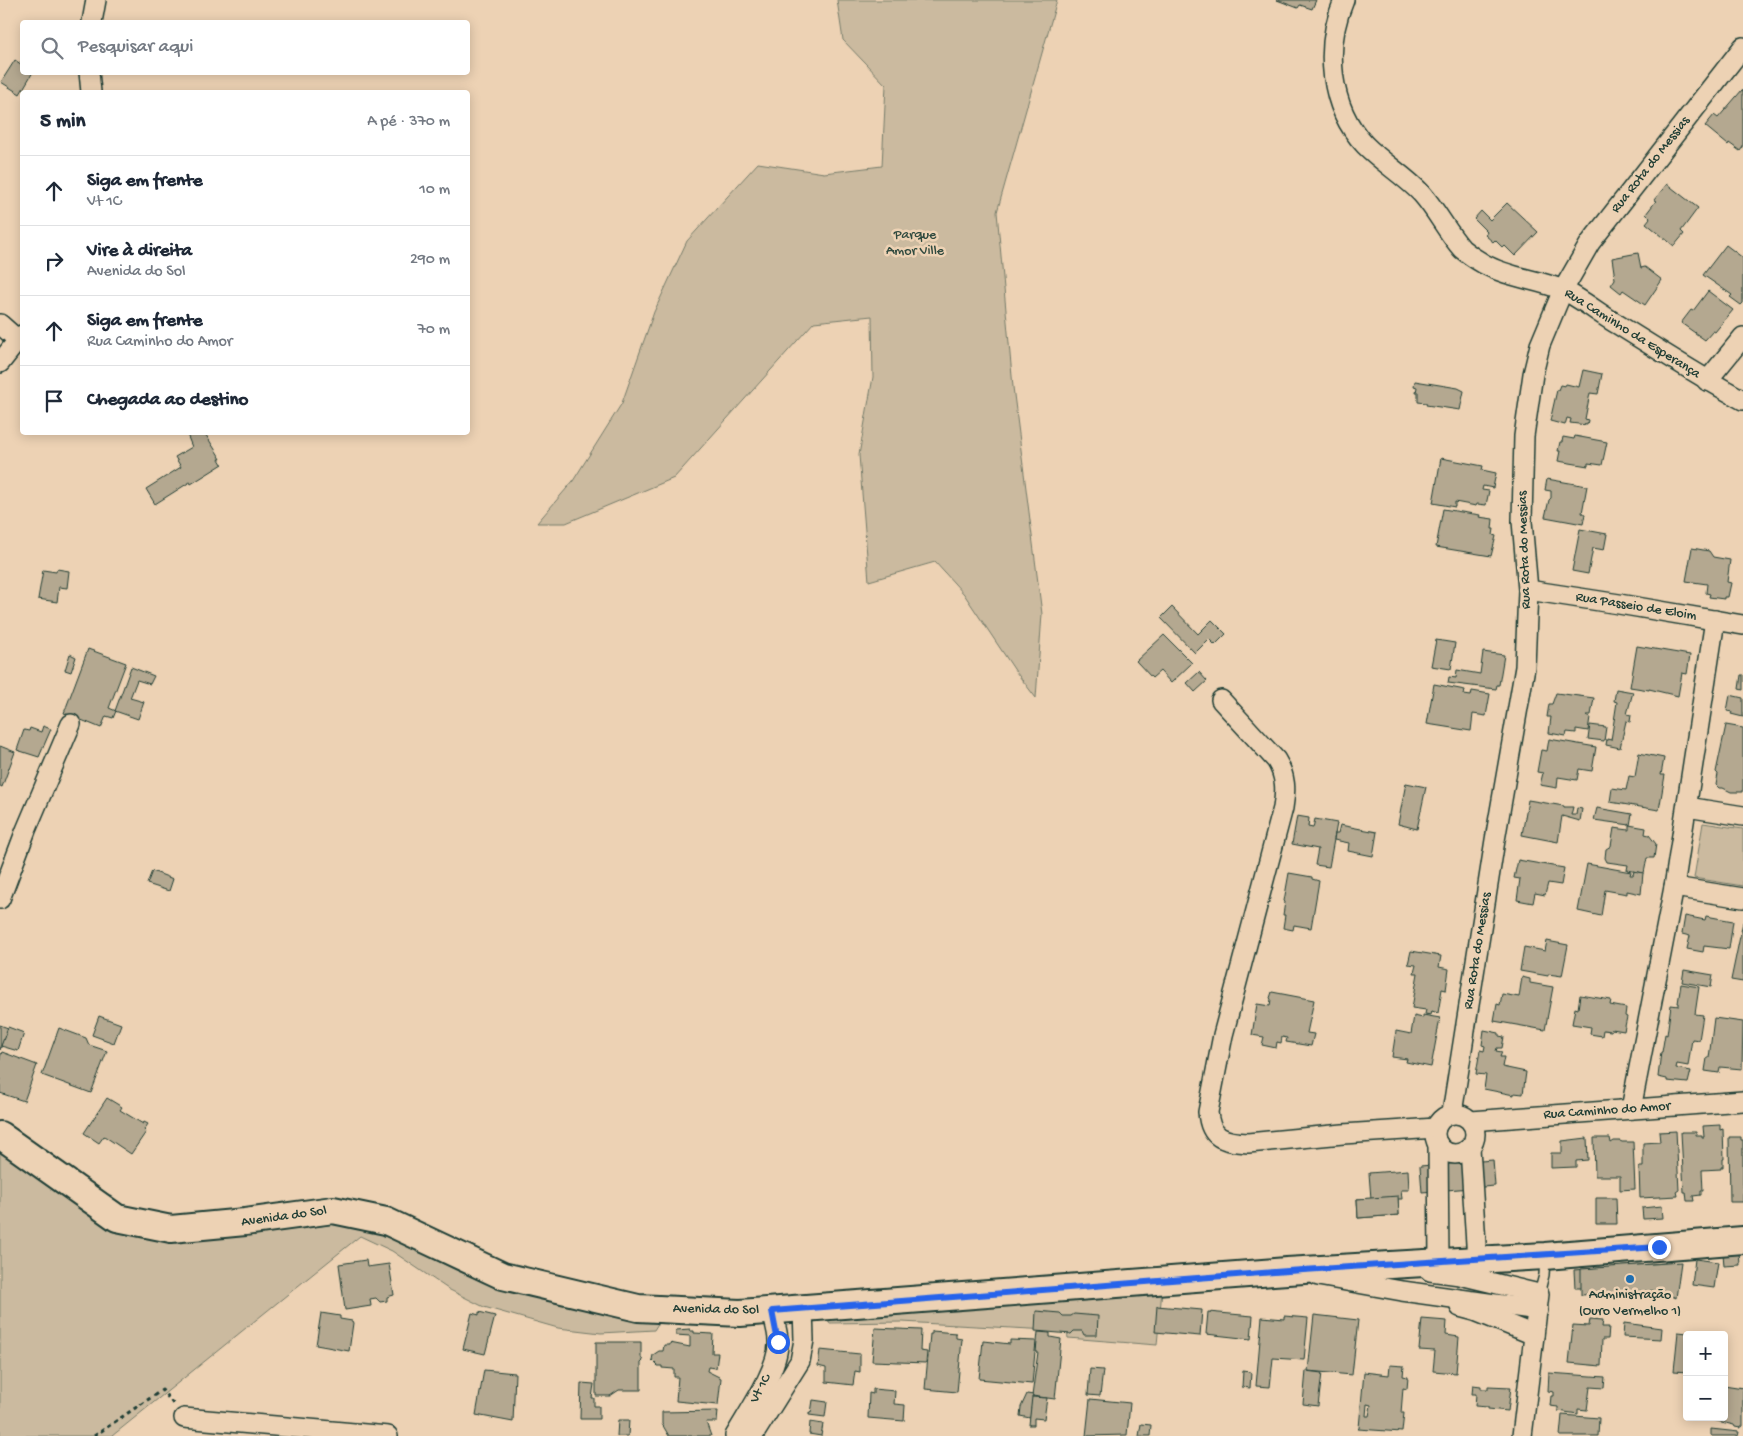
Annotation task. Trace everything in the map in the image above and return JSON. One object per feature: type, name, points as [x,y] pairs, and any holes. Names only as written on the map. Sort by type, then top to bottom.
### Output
[{"type":"street","points":[[92,20],[96,0]]},
{"type":"street","name":"Rua Caminho da Esperança","points":[[1344,0],[1334,37],[1333,72],[1338,98],[1345,117],[1364,143],[1384,162],[1410,181],[1432,206],[1463,250],[1485,264],[1506,274],[1563,290],[1707,381],[1743,400]]},
{"type":"street","name":"Rua Rota do Messias","points":[[1452,1114],[1525,668],[1528,590],[1522,521],[1524,436],[1534,367],[1540,345],[1563,290],[1590,243],[1743,47]]},
{"type":"street","points":[[89,75],[91,90]]},
{"type":"street","points":[[0,324],[20,338],[0,363]]},
{"type":"street","points":[[1707,381],[1743,337]]},
{"type":"street","name":"Rua Passeio de Eloim","points":[[1528,590],[1743,625]]},
{"type":"street","points":[[1632,1109],[1674,887],[1715,620]]},
{"type":"street","points":[[1221,700],[1276,760],[1285,780],[1286,792],[1284,808],[1243,955],[1221,1045],[1208,1112],[1209,1123],[1213,1132],[1222,1139],[1248,1143],[1343,1134],[1437,1136]]},
{"type":"street","points":[[0,898],[26,830],[71,724]]},
{"type":"street","points":[[1687,807],[1743,816]]},
{"type":"street","points":[[1674,887],[1743,898]]},
{"type":"street","name":"Rua Caminho do Amor","points":[[1471,1121],[1743,1101]]},
{"type":"street","points":[[1437,1136],[1444,1151],[1453,1154],[1462,1153],[1470,1148],[1475,1140],[1475,1130],[1471,1121],[1463,1115],[1452,1114],[1440,1121],[1437,1136],[1439,1262]]},
{"type":"street","name":"Avenida do Sol","points":[[0,1136],[117,1218],[171,1229],[246,1222],[333,1210],[386,1221],[503,1276],[638,1308],[740,1313],[1288,1271],[1477,1260]]},
{"type":"street","points":[[1470,1148],[1477,1260],[1743,1240]]},
{"type":"street","points":[[1362,1267],[1444,1272],[1538,1302]]},
{"type":"street","points":[[1288,1271],[1402,1291],[1538,1302]]},
{"type":"street","points":[[1402,1291],[1474,1312],[1534,1335]]},
{"type":"street","points":[[1522,1436],[1538,1302]]},
{"type":"street","points":[[752,1436],[800,1362],[804,1340],[803,1308]]},
{"type":"street","name":"Vt 1C","points":[[735,1436],[775,1362],[778,1342],[772,1311]]},
{"type":"street","points":[[775,1362],[800,1362]]},
{"type":"street","points":[[184,1418],[388,1436]]},
{"type":"lane","points":[[1538,1302],[1544,1275],[1545,1256]]},
{"type":"path","points":[[94,1436],[162,1390],[184,1418]]},
{"type":"green space","name":"Parque Amor Ville","points":[[837,0],[1057,0],[997,212],[1013,387],[1042,614],[1036,698],[1016,672],[964,594],[935,562],[869,581],[859,455],[873,377],[872,316],[814,322],[674,478],[566,523],[537,523],[573,481],[622,403],[654,312],[687,241],[758,163],[824,173],[882,166],[886,85],[843,40]]},
{"type":"green space","points":[[1703,823],[1743,829],[1743,886],[1694,878]]},
{"type":"green space","points":[[0,1148],[125,1224],[210,1236],[299,1229],[348,1222],[370,1227],[458,1271],[492,1284],[659,1322],[654,1330],[601,1333],[558,1328],[484,1307],[448,1289],[392,1251],[360,1236],[112,1436],[0,1436]]},
{"type":"green space","points":[[1162,1290],[1157,1345],[1068,1338],[1067,1331],[902,1322],[829,1323],[829,1316]]},
{"type":"building","points":[[1277,0],[1316,0],[1312,9],[1300,5],[1298,8]]},
{"type":"building","points":[[15,60],[20,64],[20,75],[31,75],[22,90],[20,90],[20,94],[1,82]]},
{"type":"building","points":[[1742,90],[1743,147],[1740,151],[1729,143],[1728,145],[1705,126],[1714,115],[1718,118]]},
{"type":"building","points":[[1667,184],[1698,208],[1681,231],[1684,234],[1674,246],[1646,223],[1650,218],[1646,214]]},
{"type":"building","points":[[1507,203],[1538,232],[1515,256],[1504,245],[1502,247],[1495,240],[1493,242],[1485,235],[1487,232],[1474,219],[1481,211],[1490,220]]},
{"type":"building","points":[[1726,245],[1743,258],[1743,303],[1741,305],[1730,297],[1732,295],[1703,275]]},
{"type":"building","points":[[1638,253],[1641,268],[1645,267],[1662,280],[1645,305],[1623,290],[1621,293],[1611,285],[1615,279],[1612,258]]},
{"type":"building","points":[[1708,291],[1733,310],[1715,332],[1713,331],[1705,340],[1681,323]]},
{"type":"building","points":[[1583,370],[1602,374],[1598,394],[1590,393],[1585,419],[1588,420],[1587,425],[1570,423],[1571,419],[1567,418],[1565,425],[1550,421],[1557,390],[1560,385],[1565,386],[1566,384],[1579,387]]},
{"type":"building","points":[[1415,381],[1458,388],[1464,391],[1460,410],[1418,402],[1417,387],[1414,386]]},
{"type":"building","points":[[187,435],[206,435],[223,464],[155,504],[146,489],[181,467],[175,457],[192,447]]},
{"type":"building","points":[[1575,436],[1607,442],[1602,465],[1588,463],[1588,466],[1558,461],[1560,451],[1558,451],[1563,437],[1574,439]]},
{"type":"building","points":[[1441,458],[1483,466],[1482,470],[1496,473],[1493,488],[1483,486],[1482,490],[1489,491],[1486,505],[1477,504],[1476,506],[1455,502],[1455,507],[1433,503]]},
{"type":"building","points":[[1547,479],[1587,486],[1582,513],[1585,514],[1583,524],[1545,517],[1551,498],[1551,491],[1545,490]]},
{"type":"building","points":[[1443,509],[1493,519],[1493,535],[1496,536],[1491,556],[1436,547]]},
{"type":"building","points":[[1580,529],[1607,534],[1604,550],[1593,548],[1588,574],[1572,571]]},
{"type":"building","points":[[1692,548],[1709,551],[1713,557],[1730,560],[1727,582],[1731,583],[1728,597],[1724,597],[1724,599],[1709,597],[1710,594],[1706,593],[1707,584],[1686,581]]},
{"type":"building","points":[[57,569],[69,571],[67,588],[59,587],[57,602],[38,599],[43,570],[56,572]]},
{"type":"building","points":[[1172,607],[1198,634],[1212,620],[1226,634],[1215,645],[1209,639],[1195,653],[1161,618]]},
{"type":"building","points":[[1164,635],[1192,663],[1171,683],[1160,671],[1152,678],[1136,661]]},
{"type":"building","points":[[1436,640],[1455,643],[1451,669],[1431,666]]},
{"type":"building","points":[[1637,646],[1690,655],[1687,674],[1682,673],[1678,696],[1649,689],[1630,687]]},
{"type":"building","points":[[88,649],[126,663],[109,708],[116,711],[113,718],[106,716],[101,728],[64,713]]},
{"type":"building","points":[[1483,652],[1504,655],[1499,685],[1497,685],[1496,689],[1448,683],[1449,677],[1456,678],[1457,670],[1480,674]]},
{"type":"building","points":[[70,654],[76,657],[71,672],[65,670]]},
{"type":"building","points":[[131,667],[154,676],[150,684],[137,680],[130,698],[144,702],[138,719],[115,711]]},
{"type":"building","points":[[1199,672],[1207,681],[1195,692],[1187,683]]},
{"type":"building","points":[[1741,675],[1743,675],[1743,690],[1739,689]]},
{"type":"building","points":[[1434,684],[1465,690],[1464,695],[1471,696],[1472,691],[1490,694],[1486,716],[1473,714],[1471,731],[1427,724]]},
{"type":"building","points":[[1616,689],[1633,692],[1627,714],[1631,715],[1630,722],[1626,721],[1620,748],[1606,745],[1607,739],[1611,740],[1617,702],[1614,701]]},
{"type":"building","points":[[1556,693],[1594,698],[1591,715],[1586,715],[1590,717],[1588,731],[1576,729],[1576,733],[1567,732],[1566,736],[1549,733],[1551,717],[1547,717],[1549,704],[1552,704]]},
{"type":"building","points":[[1730,695],[1743,698],[1743,717],[1727,711]]},
{"type":"building","points":[[1590,725],[1606,727],[1604,741],[1588,739]]},
{"type":"building","points":[[1726,725],[1743,728],[1743,792],[1731,792],[1716,785],[1718,774],[1716,772]]},
{"type":"building","points":[[43,726],[51,729],[39,757],[17,750],[24,730],[29,731],[30,728],[41,732]]},
{"type":"building","points":[[1549,739],[1596,747],[1592,771],[1579,769],[1577,780],[1558,777],[1557,788],[1540,785],[1543,773],[1537,772],[1541,750],[1547,751]]},
{"type":"building","points":[[0,746],[15,752],[2,787],[0,786]]},
{"type":"building","points":[[1639,753],[1664,758],[1661,775],[1665,775],[1659,810],[1610,802],[1612,788],[1626,790],[1629,776],[1635,777]]},
{"type":"building","points":[[1406,783],[1426,787],[1417,829],[1398,824]]},
{"type":"building","points":[[1528,800],[1573,807],[1571,815],[1576,815],[1577,808],[1582,809],[1580,821],[1562,816],[1558,842],[1522,835]]},
{"type":"building","points":[[1597,808],[1632,814],[1630,825],[1594,820]]},
{"type":"building","points":[[1297,816],[1309,818],[1308,827],[1313,828],[1315,819],[1337,823],[1329,867],[1315,865],[1318,849],[1292,844]]},
{"type":"building","points":[[1340,825],[1377,832],[1373,856],[1348,851],[1349,843],[1334,840],[1335,833],[1338,833]]},
{"type":"building","points":[[1629,825],[1646,828],[1645,834],[1649,835],[1656,844],[1654,858],[1647,858],[1644,873],[1627,870],[1628,865],[1607,862],[1605,858],[1606,849],[1611,846],[1614,828],[1629,830]]},
{"type":"building","points":[[1518,860],[1564,868],[1561,885],[1548,883],[1545,895],[1535,893],[1533,903],[1517,900],[1520,879],[1514,878]]},
{"type":"building","points":[[1587,864],[1631,872],[1630,875],[1633,875],[1634,871],[1643,873],[1641,894],[1627,891],[1627,894],[1605,890],[1601,916],[1578,911]]},
{"type":"building","points":[[152,871],[173,879],[169,891],[147,884]]},
{"type":"building","points":[[1289,873],[1312,877],[1312,879],[1319,881],[1311,928],[1294,925],[1293,930],[1283,928],[1285,915],[1283,915],[1284,901]]},
{"type":"building","points":[[1685,916],[1705,920],[1706,916],[1733,921],[1729,949],[1704,946],[1703,952],[1687,949],[1690,936],[1682,934]]},
{"type":"building","points":[[1743,922],[1743,982],[1731,980]]},
{"type":"building","points":[[1547,941],[1568,945],[1562,976],[1548,974],[1548,976],[1520,971],[1524,947],[1545,951]]},
{"type":"building","points":[[1411,951],[1441,956],[1439,967],[1449,969],[1446,990],[1442,989],[1438,1013],[1432,1011],[1431,1015],[1425,1014],[1426,1010],[1412,1008],[1418,973],[1414,973],[1416,965],[1408,964]]},
{"type":"building","points":[[1684,970],[1713,975],[1711,987],[1682,982]]},
{"type":"building","points":[[1522,977],[1530,979],[1530,983],[1553,987],[1545,1030],[1494,1021],[1497,1004],[1500,1005],[1502,994],[1519,997]]},
{"type":"building","points":[[1681,984],[1699,987],[1695,1014],[1703,1015],[1699,1040],[1692,1039],[1688,1066],[1677,1064],[1676,1068],[1691,1071],[1688,1083],[1667,1081],[1667,1079],[1658,1077],[1671,1005],[1679,1006]]},
{"type":"building","points":[[1272,992],[1314,1000],[1307,1033],[1314,1034],[1311,1046],[1286,1042],[1287,1038],[1282,1037],[1281,1043],[1277,1042],[1276,1048],[1262,1045],[1264,1037],[1252,1035],[1257,1004],[1270,1006]]},
{"type":"building","points":[[1580,995],[1611,1000],[1610,1005],[1626,1008],[1625,1016],[1627,1017],[1624,1031],[1603,1030],[1602,1036],[1590,1034],[1591,1027],[1572,1024],[1575,1008],[1578,1009]]},
{"type":"building","points":[[1423,1015],[1440,1018],[1431,1067],[1406,1062],[1407,1059],[1392,1057],[1396,1031],[1411,1034],[1414,1016],[1423,1018]]},
{"type":"building","points":[[99,1016],[121,1024],[114,1043],[92,1035]]},
{"type":"building","points":[[1714,1018],[1743,1022],[1742,1069],[1720,1067],[1719,1073],[1705,1071],[1707,1058],[1709,1058]]},
{"type":"building","points":[[0,1025],[8,1028],[0,1050]]},
{"type":"building","points":[[8,1027],[24,1033],[18,1051],[1,1046]]},
{"type":"building","points":[[59,1028],[86,1038],[89,1045],[107,1051],[91,1093],[42,1075]]},
{"type":"building","points":[[1484,1030],[1499,1033],[1499,1036],[1504,1037],[1502,1048],[1497,1048],[1496,1051],[1502,1052],[1500,1057],[1504,1057],[1502,1067],[1526,1072],[1523,1094],[1514,1093],[1514,1095],[1484,1089],[1486,1075],[1476,1074],[1480,1050],[1484,1051],[1485,1046],[1482,1045]]},
{"type":"building","points":[[2,1052],[37,1065],[24,1101],[0,1093],[0,1057]]},
{"type":"building","points":[[107,1098],[122,1107],[120,1110],[143,1124],[144,1122],[148,1124],[144,1130],[146,1132],[131,1154],[104,1136],[99,1143],[84,1133]]},
{"type":"building","points":[[1720,1125],[1720,1130],[1723,1129],[1723,1167],[1721,1169],[1702,1170],[1703,1191],[1701,1191],[1701,1195],[1693,1196],[1694,1201],[1687,1201],[1686,1192],[1684,1192],[1681,1132],[1696,1132],[1696,1135],[1704,1137],[1703,1126]]},
{"type":"building","points":[[1676,1131],[1678,1196],[1640,1198],[1639,1167],[1643,1167],[1643,1143],[1660,1142],[1659,1132]]},
{"type":"building","points":[[1729,1137],[1741,1137],[1741,1140],[1743,1140],[1743,1202],[1730,1202]]},
{"type":"building","points":[[1587,1138],[1588,1160],[1576,1161],[1576,1167],[1551,1168],[1551,1153],[1562,1153],[1562,1141]]},
{"type":"building","points":[[1594,1138],[1610,1138],[1611,1143],[1614,1141],[1633,1142],[1635,1189],[1620,1190],[1620,1176],[1595,1176]]},
{"type":"building","points":[[1493,1160],[1495,1186],[1422,1192],[1420,1166]]},
{"type":"building","points":[[1408,1170],[1409,1190],[1401,1190],[1402,1199],[1398,1199],[1399,1215],[1358,1218],[1357,1199],[1371,1199],[1369,1173]]},
{"type":"building","points":[[1398,1196],[1399,1215],[1358,1218],[1357,1199]]},
{"type":"building","points":[[1596,1198],[1616,1198],[1617,1224],[1596,1224]]},
{"type":"building","points":[[1662,1206],[1663,1218],[1643,1219],[1642,1208]]},
{"type":"building","points":[[1739,1252],[1740,1265],[1724,1266],[1723,1253]]},
{"type":"building","name":"Administração (Ouro Vermelho 1)","points":[[1673,1259],[1670,1292],[1652,1285],[1625,1290],[1624,1286],[1587,1290],[1587,1288],[1575,1288],[1574,1270],[1665,1263],[1665,1260]]},
{"type":"building","points":[[1695,1259],[1718,1262],[1714,1288],[1692,1285]]},
{"type":"building","points":[[366,1260],[367,1267],[389,1264],[394,1295],[387,1297],[387,1301],[380,1302],[376,1298],[370,1299],[371,1306],[345,1310],[339,1264]]},
{"type":"building","name":"Administração (Ouro Vermelho 1)","points":[[1681,1262],[1676,1298],[1660,1290],[1581,1295],[1581,1269]]},
{"type":"building","points":[[1157,1306],[1202,1310],[1200,1336],[1155,1332]]},
{"type":"building","points":[[1036,1311],[1060,1313],[1063,1316],[1074,1314],[1098,1316],[1097,1335],[1084,1335],[1082,1331],[1074,1331],[1071,1334],[1035,1331]]},
{"type":"building","points":[[479,1312],[495,1316],[485,1354],[463,1349],[472,1313],[479,1315]]},
{"type":"building","points":[[1208,1312],[1253,1316],[1251,1339],[1206,1334]]},
{"type":"building","points":[[321,1313],[340,1316],[340,1319],[352,1321],[349,1351],[316,1345]]},
{"type":"building","points":[[1314,1315],[1358,1320],[1352,1375],[1308,1371]]},
{"type":"building","points":[[1284,1316],[1308,1318],[1304,1360],[1273,1358],[1270,1387],[1256,1386],[1262,1317],[1284,1319]]},
{"type":"building","points":[[1422,1319],[1447,1321],[1446,1335],[1459,1337],[1456,1373],[1433,1371],[1435,1351],[1419,1350]]},
{"type":"building","points":[[1590,1319],[1603,1320],[1602,1327],[1609,1327],[1608,1339],[1602,1339],[1601,1366],[1569,1363],[1573,1325],[1589,1326]]},
{"type":"building","points":[[1624,1323],[1662,1328],[1661,1339],[1623,1337]]},
{"type":"building","points":[[875,1328],[921,1330],[920,1351],[927,1352],[926,1363],[872,1361]]},
{"type":"building","points":[[690,1329],[694,1333],[713,1334],[712,1353],[718,1353],[716,1368],[708,1367],[707,1371],[721,1378],[718,1405],[676,1401],[678,1377],[674,1377],[674,1369],[662,1368],[662,1366],[658,1366],[652,1360],[653,1355],[663,1351],[664,1345],[670,1345],[670,1343],[690,1347],[690,1336],[676,1335],[676,1330]]},
{"type":"building","points":[[932,1331],[956,1333],[956,1338],[962,1339],[957,1392],[925,1389],[930,1334],[932,1334]]},
{"type":"building","points":[[1038,1332],[1050,1333],[1050,1337],[1061,1339],[1055,1399],[1032,1396],[1038,1352],[1036,1352]]},
{"type":"building","points":[[1678,1332],[1683,1332],[1683,1372],[1674,1371]]},
{"type":"building","points":[[1010,1340],[1036,1341],[1032,1384],[979,1379],[983,1341],[1010,1344]]},
{"type":"building","points":[[596,1342],[641,1342],[641,1357],[643,1361],[641,1363],[641,1390],[619,1390],[610,1396],[596,1396]]},
{"type":"building","points":[[820,1350],[860,1354],[860,1372],[855,1371],[853,1385],[826,1382],[826,1368],[818,1366]]},
{"type":"building","points":[[1390,1365],[1404,1366],[1403,1376],[1408,1377],[1407,1389],[1403,1388],[1401,1413],[1404,1413],[1402,1432],[1358,1429],[1364,1372],[1389,1375]],"holes":[[[1367,1404],[1371,1405],[1369,1416],[1366,1416]]]},
{"type":"building","points":[[1090,1369],[1103,1370],[1100,1396],[1088,1395]]},
{"type":"building","points":[[484,1370],[515,1373],[513,1422],[476,1415]]},
{"type":"building","points":[[1243,1371],[1251,1372],[1250,1388],[1242,1387]]},
{"type":"building","points":[[1306,1371],[1322,1373],[1318,1406],[1303,1404]]},
{"type":"building","points":[[1549,1373],[1605,1377],[1604,1388],[1590,1387],[1587,1410],[1578,1409],[1578,1414],[1558,1411],[1558,1407],[1550,1406],[1551,1396],[1554,1396],[1554,1392],[1548,1391]]},
{"type":"building","points":[[581,1383],[594,1384],[592,1398],[594,1398],[594,1406],[599,1406],[599,1419],[580,1419]]},
{"type":"building","points":[[1473,1385],[1481,1386],[1481,1389],[1488,1389],[1488,1386],[1511,1387],[1508,1411],[1475,1406],[1476,1394],[1472,1394]]},
{"type":"building","points":[[1728,1386],[1743,1388],[1743,1426],[1740,1428],[1717,1421],[1728,1421]]},
{"type":"building","points":[[873,1389],[895,1391],[894,1404],[905,1405],[904,1421],[868,1418],[869,1393],[873,1394]]},
{"type":"building","points":[[1027,1394],[1033,1395],[1030,1418],[1020,1416],[1021,1407]]},
{"type":"building","points":[[1032,1397],[1047,1398],[1044,1419],[1034,1418],[1034,1425],[1029,1425]]},
{"type":"building","points":[[1090,1399],[1130,1403],[1127,1435],[1086,1436]]},
{"type":"building","points":[[813,1400],[827,1402],[825,1417],[809,1415]]},
{"type":"building","points":[[718,1411],[717,1422],[706,1422],[711,1436],[669,1436],[662,1424],[662,1412]]},
{"type":"building","points":[[1562,1415],[1599,1418],[1598,1436],[1560,1436]]},
{"type":"building","points":[[618,1420],[629,1420],[628,1436],[617,1436]]},
{"type":"building","points":[[810,1422],[823,1424],[821,1436],[809,1434]]},
{"type":"building","points":[[1141,1424],[1151,1425],[1150,1436],[1139,1436]]},
{"type":"building","points":[[1711,1429],[1739,1432],[1738,1436],[1711,1436]]},
{"type":"place","name":"Administração (Ouro Vermelho 1)","points":[[1630,1279]]},
{"type":"route","points":[[778,1342],[772,1311],[1288,1271],[1545,1256],[1659,1247]]}]
